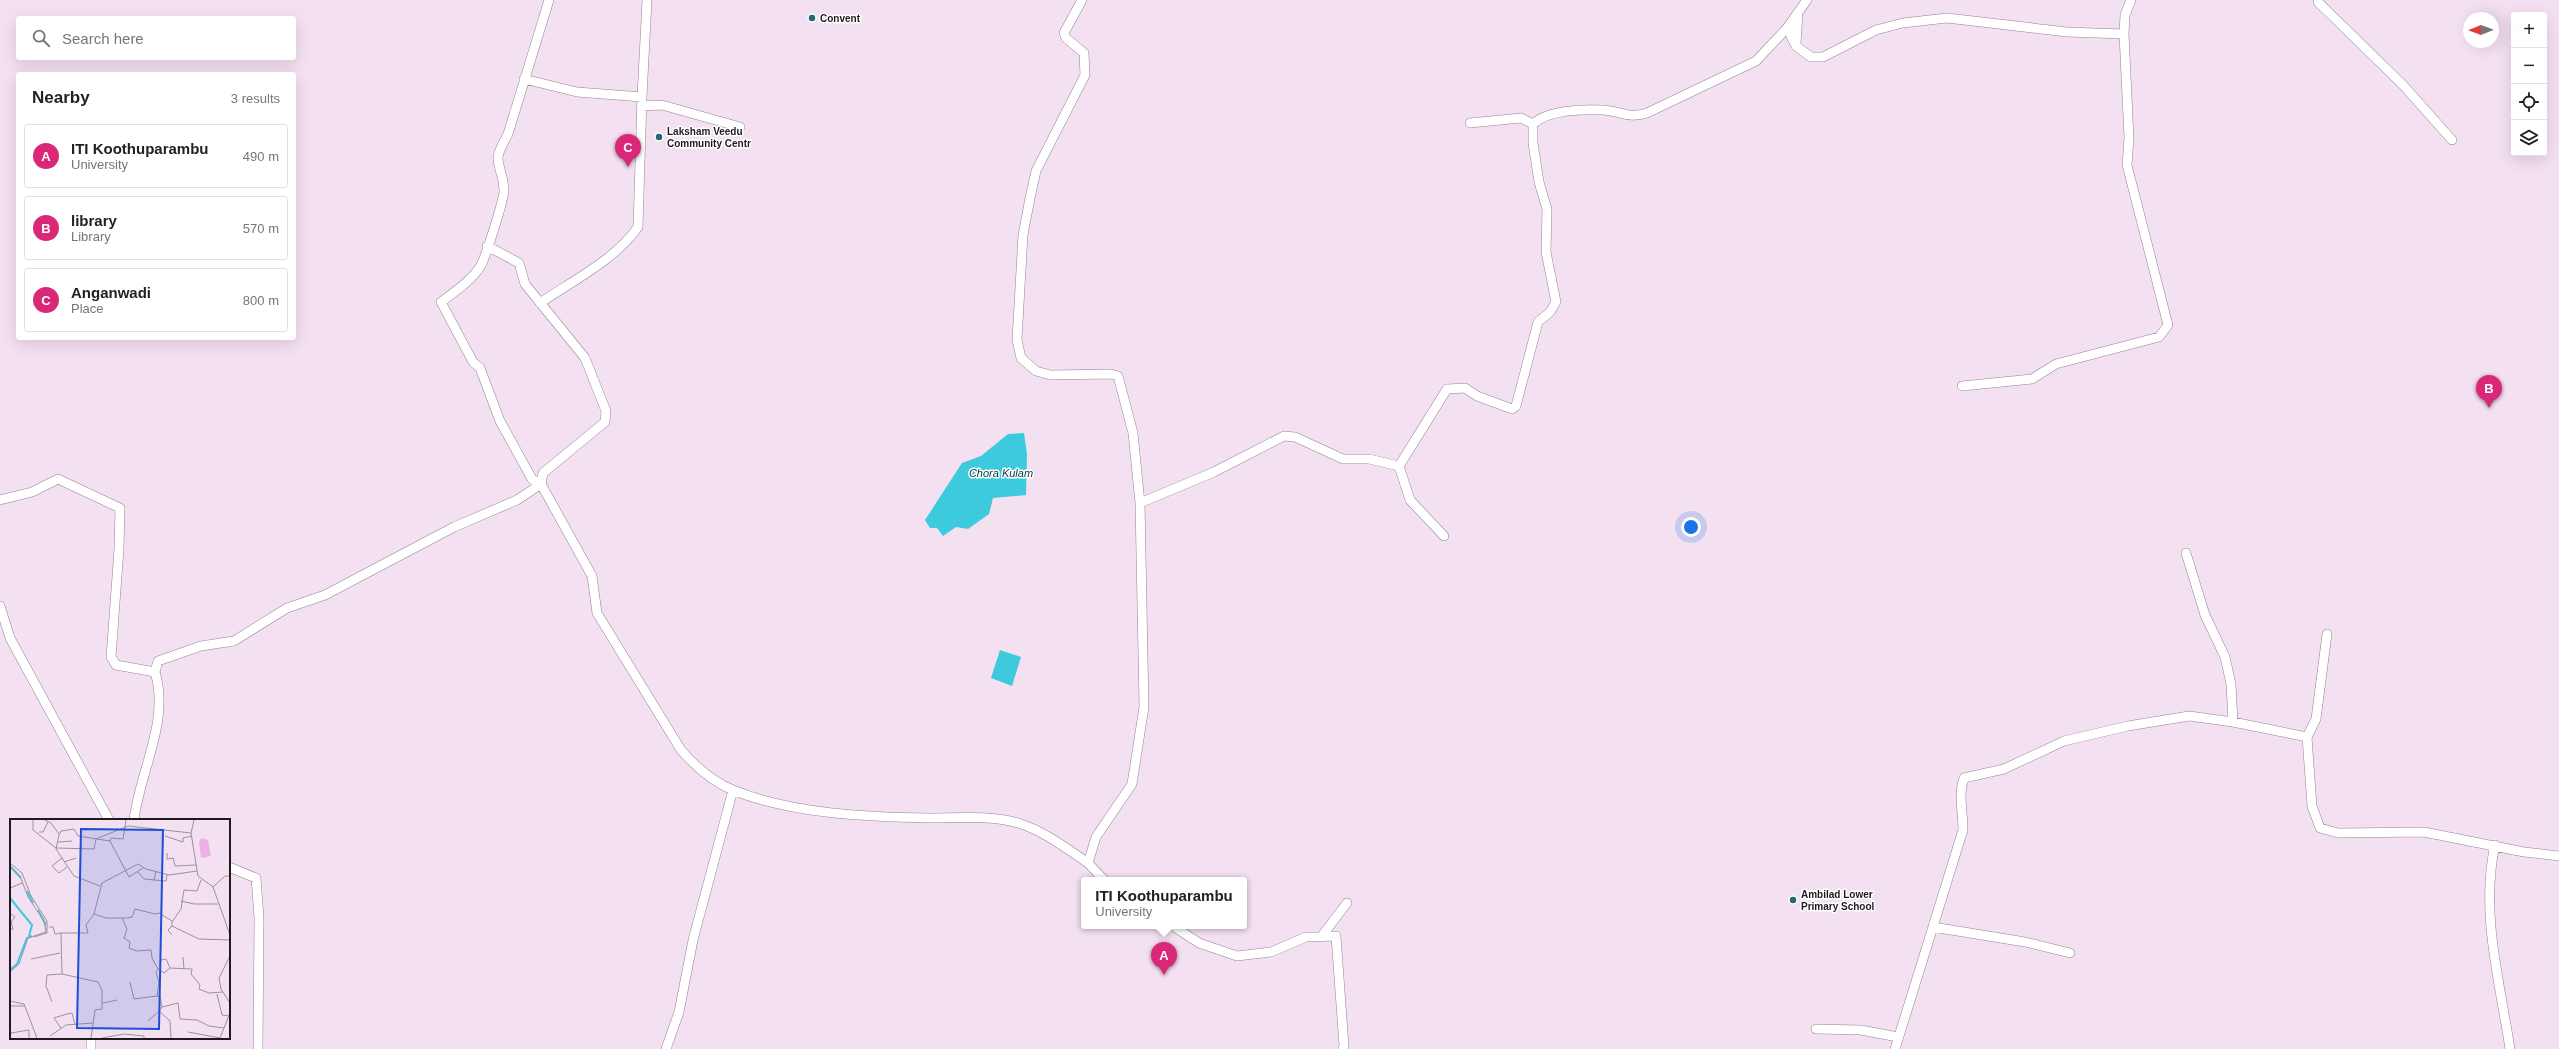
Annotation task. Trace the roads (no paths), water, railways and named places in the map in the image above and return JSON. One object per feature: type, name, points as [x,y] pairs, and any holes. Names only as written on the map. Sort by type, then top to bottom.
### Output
[{"type":"street","points":[[548,0],[508,134],[496,159],[504,188],[503,201],[480,267],[465,284],[441,302],[473,362],[480,368],[500,421],[532,479],[541,484],[592,576],[597,613],[681,750],[695,765],[733,790],[771,802],[830,812],[1017,822],[1044,834],[1088,863],[1101,877]]},
{"type":"street","points":[[540,303],[616,250],[630,238],[638,227],[647,0]]},
{"type":"street","points":[[1082,0],[1064,33],[1066,38],[1084,53],[1085,75],[1036,171],[1023,235],[1017,340],[1021,358],[1036,371],[1050,375],[1112,374],[1118,376],[1133,433],[1140,503],[1144,707],[1132,784],[1096,837],[1088,863]]},
{"type":"street","points":[[1444,536],[1410,500],[1399,466],[1447,389],[1465,388],[1477,396],[1512,409],[1516,406],[1538,322],[1550,312],[1556,302],[1546,252],[1547,209],[1538,182],[1533,143],[1533,124],[1542,116],[1579,111],[1603,110],[1634,117],[1647,113],[1756,61],[1786,28],[1807,0]]},
{"type":"street","points":[[1962,386],[2032,378],[2056,364],[2159,337],[2168,325],[2127,165],[2129,138],[2124,34],[2125,15],[2131,0]]},
{"type":"street","points":[[2318,1],[2403,84],[2452,140]]},
{"type":"street","points":[[1796,46],[1798,12]]},
{"type":"street","points":[[1786,28],[1796,46],[1811,57],[1823,57],[1876,30],[1903,23],[1947,18],[2068,32],[2124,34]]},
{"type":"street","points":[[524,79],[577,92],[662,105],[740,127]]},
{"type":"street","points":[[1470,123],[1521,118],[1533,124]]},
{"type":"street","points":[[134,819],[137,794],[159,720],[160,688],[155,672],[158,661],[201,646],[234,641],[287,608],[325,595],[454,527],[517,500],[541,484],[543,473],[605,422],[606,411],[585,358],[525,284],[519,263],[487,246]]},
{"type":"street","points":[[1140,503],[1214,472],[1284,436],[1295,437],[1343,460],[1369,459],[1399,466]]},
{"type":"street","points":[[0,500],[32,492],[58,478],[120,508],[119,549],[110,657],[116,665],[155,672]]},
{"type":"street","points":[[2186,553],[2205,615],[2224,657],[2231,684],[2233,722]]},
{"type":"street","points":[[0,606],[10,638],[108,819]]},
{"type":"street","points":[[2327,634],[2316,719],[2307,737],[2312,806],[2320,828],[2338,833],[2424,832],[2524,852],[2559,856]]},
{"type":"street","points":[[1896,1049],[1898,1037],[1963,830],[1963,806],[1960,790],[1964,778],[2004,769],[2064,741],[2128,726],[2189,716],[2233,722],[2307,737]]},
{"type":"street","points":[[666,1049],[679,1012],[693,940],[733,790]]},
{"type":"street","points":[[2495,846],[2490,867],[2493,962],[2510,1049]]},
{"type":"street","points":[[230,867],[256,878],[259,918],[258,1049]]},
{"type":"street","points":[[1321,937],[1347,903]]},
{"type":"street","points":[[1933,927],[2025,942],[2070,954]]},
{"type":"street","points":[[1178,929],[1199,943],[1237,956],[1271,952],[1306,937],[1336,936],[1343,1049]]},
{"type":"street","points":[[1816,1029],[1862,1030],[1898,1037]]},
{"type":"street","points":[[91,1049],[92,1039]]},
{"type":"water","name":"Chora Kulam","points":[[1024,433],[1027,455],[1026,495],[993,498],[989,514],[968,529],[956,527],[943,536],[937,528],[930,528],[925,520],[962,463],[981,456],[1008,434]]},
{"type":"water","points":[[1000,650],[1021,657],[1012,686],[991,678]]},
{"type":"place","name":"Convent","points":[[812,18]]},
{"type":"place","name":"Laksham Veedu Community Centr","points":[[659,137]]},
{"type":"place","name":"Anganwadi","points":[[628,167]]},
{"type":"place","name":"library","points":[[2489,408]]},
{"type":"place","name":"Ambilad Lower Primary School","points":[[1793,900]]},
{"type":"place","name":"ITI Koothuparambu","points":[[1164,975]]}]
